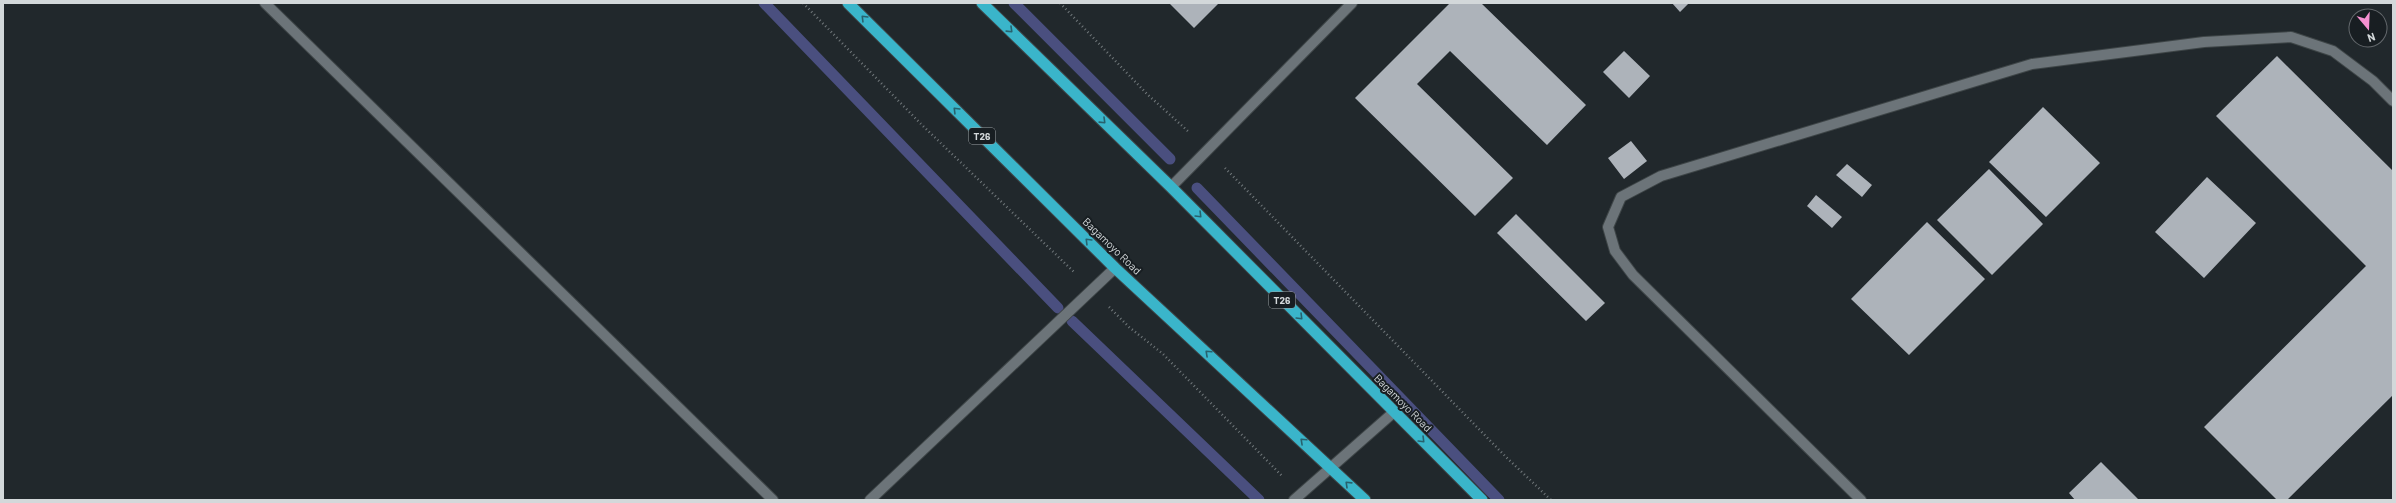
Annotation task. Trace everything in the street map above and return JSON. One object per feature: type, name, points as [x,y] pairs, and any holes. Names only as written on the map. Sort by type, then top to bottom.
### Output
[{"type":"highway","name":"Bagamoyo Road","points":[[848,3],[1115,268],[1365,500]]},
{"type":"highway","name":"Bagamoyo Road","points":[[982,3],[1171,187],[1482,500]]},
{"type":"lane","points":[[265,3],[773,500]]},
{"type":"lane","points":[[1171,187],[1352,3]]},
{"type":"lane","points":[[1861,500],[1633,275],[1615,251],[1608,227],[1620,197],[1661,176],[2032,64],[2204,42],[2291,37],[2333,51],[2373,81],[2393,101]]},
{"type":"lane","points":[[870,500],[1093,291],[1115,268]]},
{"type":"lane","points":[[1297,497],[1332,468],[1394,412]]},
{"type":"path","points":[[803,3],[922,125],[1129,327],[1163,354],[1297,497]]},
{"type":"path","points":[[1060,3],[1147,94],[1207,150],[1506,457],[1550,500]]},
{"type":"building","points":[[1169,3],[1219,3],[1194,28]]},
{"type":"building","points":[[1450,3],[1481,3],[1586,105],[1547,145],[1450,51],[1417,84],[1513,178],[1475,216],[1355,98]]},
{"type":"building","points":[[1672,3],[1689,3],[1680,12]]},
{"type":"building","points":[[1624,51],[1650,76],[1629,98],[1603,72]]},
{"type":"building","points":[[2277,56],[2393,171],[2393,395],[2287,500],[2277,500],[2204,427],[2366,266],[2216,116]]},
{"type":"building","points":[[2043,107],[2100,163],[2046,217],[1989,162]]},
{"type":"building","points":[[1631,141],[1647,161],[1624,179],[1608,158]]},
{"type":"building","points":[[1847,164],[1872,185],[1862,197],[1836,175]]},
{"type":"building","points":[[1989,169],[2043,224],[1992,275],[1937,220]]},
{"type":"building","points":[[2207,177],[2256,223],[2204,278],[2155,232]]},
{"type":"building","points":[[1816,195],[1842,217],[1832,228],[1807,206]]},
{"type":"building","points":[[1516,214],[1605,303],[1586,321],[1497,233]]},
{"type":"building","points":[[1927,222],[1985,279],[1909,355],[1851,299]]},
{"type":"building","points":[[2101,462],[2139,500],[2075,500],[2069,493]]},
{"type":"waterway","points":[[764,3],[1058,308]]},
{"type":"waterway","points":[[1014,3],[1170,159]]},
{"type":"waterway","points":[[1197,188],[1499,500]]},
{"type":"waterway","points":[[1072,321],[1259,500]]}]
